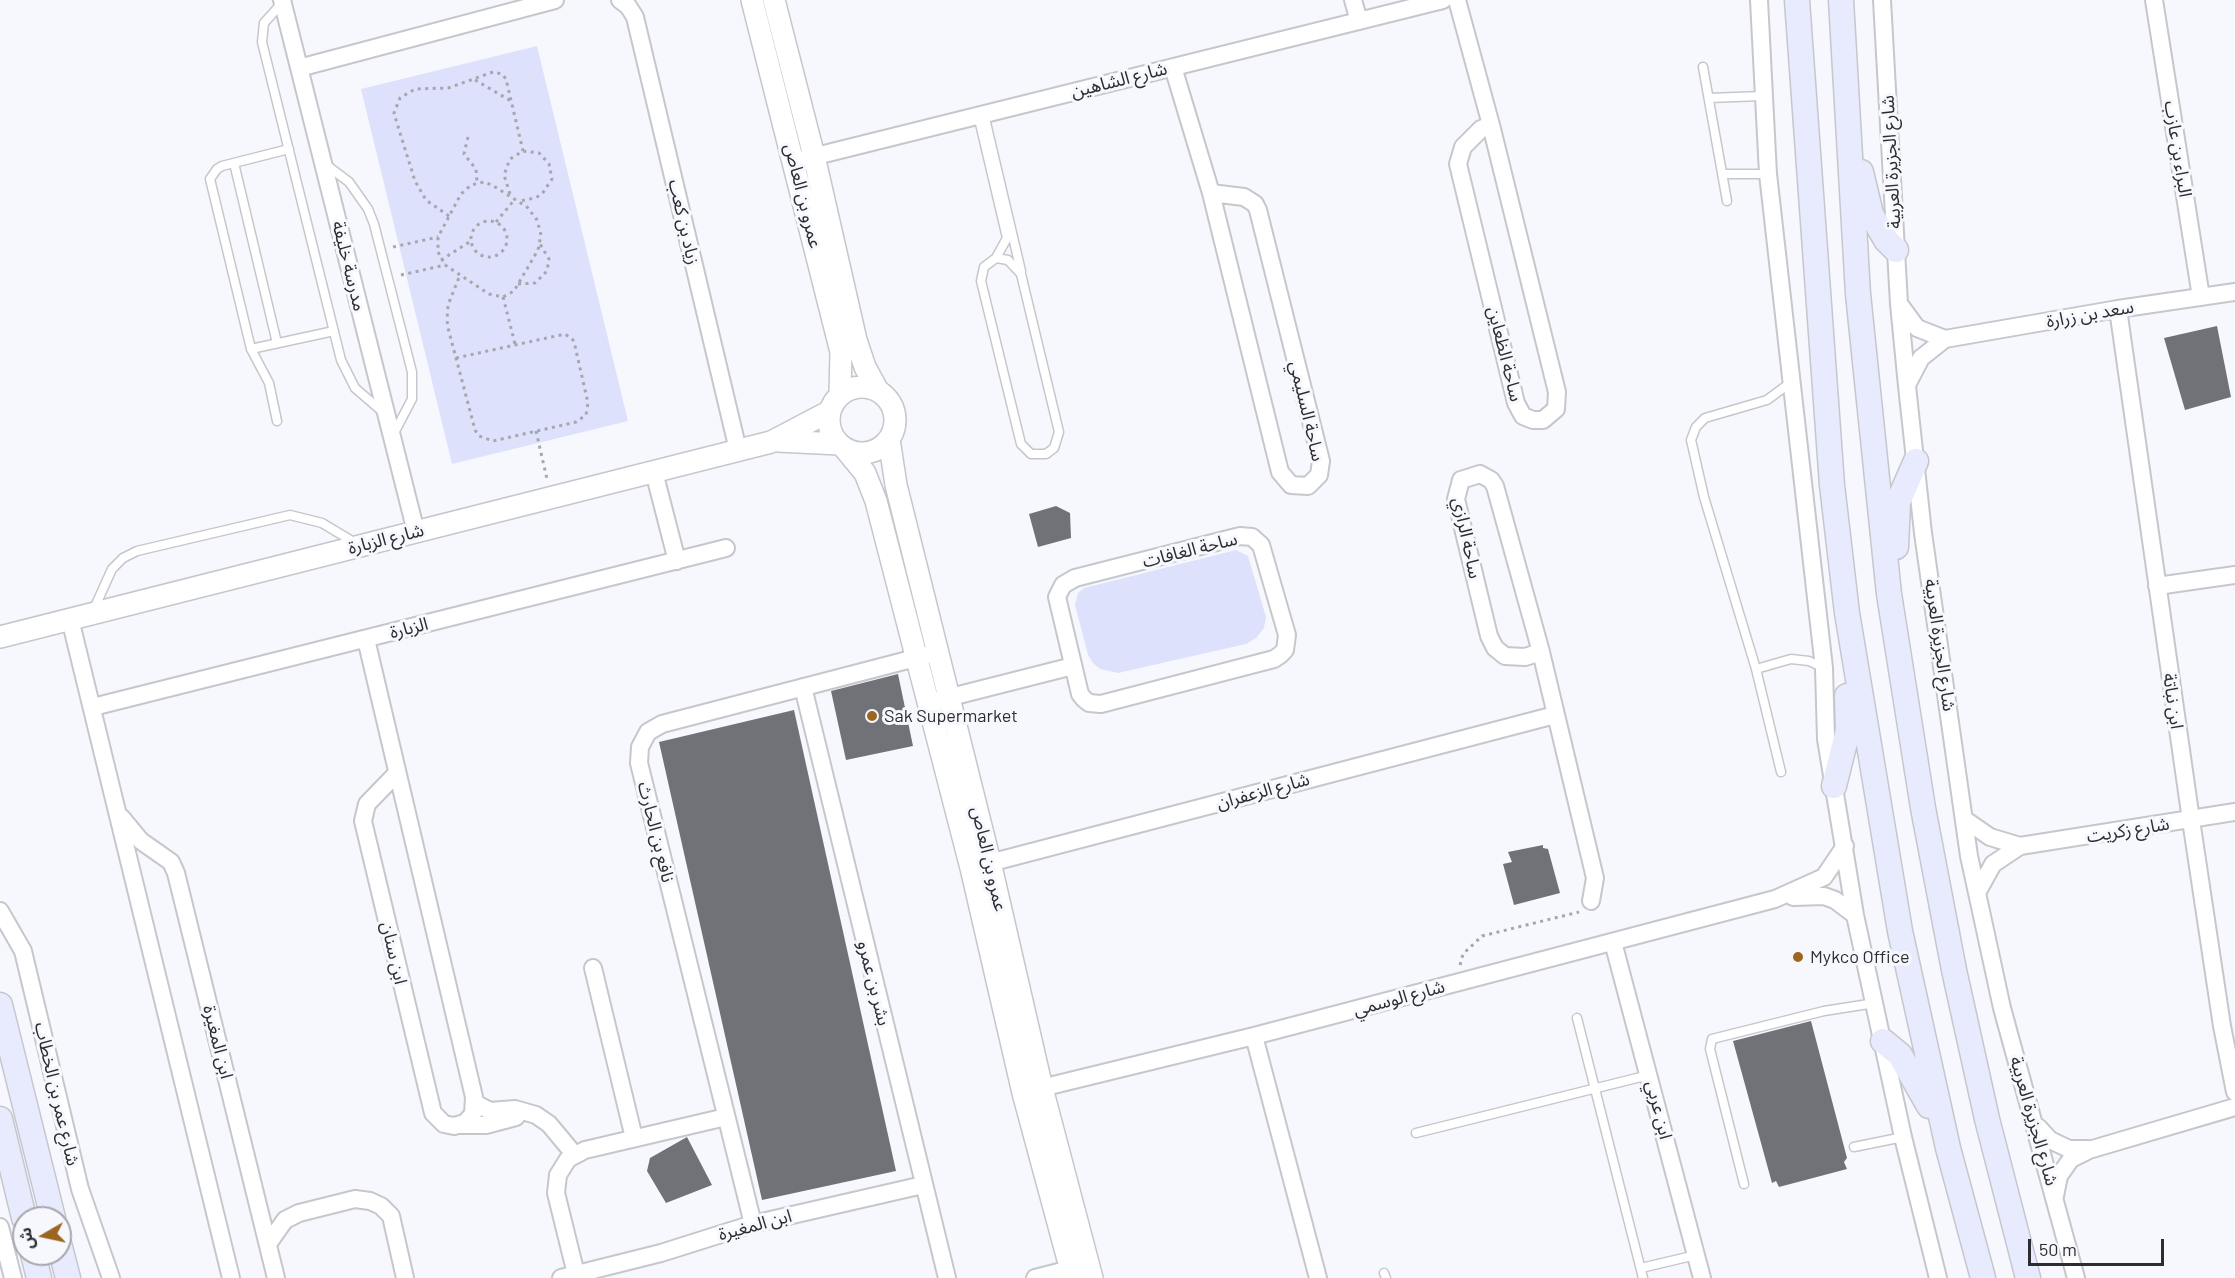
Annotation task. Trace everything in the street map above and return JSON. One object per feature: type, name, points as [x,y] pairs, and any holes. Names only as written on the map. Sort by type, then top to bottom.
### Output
[{"type":"main road","points":[[1797,0],[1830,461],[1847,613],[1900,931],[1948,1148],[1983,1278]]},
{"type":"main road","points":[[1842,0],[1862,340],[1889,594],[1923,808],[1954,970],[1987,1119],[2028,1278]]},
{"type":"main road","points":[[1849,147],[1861,172],[1878,227],[1896,250]]},
{"type":"main road","points":[[1889,594],[1895,565],[1898,502],[1916,461]]},
{"type":"main road","points":[[1834,786],[1848,730],[1844,652],[1847,613]]},
{"type":"main road","name":"شارع عمر بن الخطاب","points":[[0,1005],[50,1206]]},
{"type":"main road","points":[[1883,1041],[1899,1055],[1919,1087],[1948,1148]]},
{"type":"main road","points":[[0,1119],[21,1206]]},
{"type":"street","points":[[299,68],[555,0]]},
{"type":"street","name":"زياد بن كعب","points":[[620,0],[628,6],[635,17],[738,450]]},
{"type":"street","name":"عمرو بن العاص","points":[[752,0],[804,159],[856,340],[865,367],[878,391]]},
{"type":"street","name":"عمرو بن العاص","points":[[774,0],[841,352],[835,402]]},
{"type":"street","points":[[1353,0],[1359,21]]},
{"type":"street","name":"شارع الشاهين","points":[[804,159],[1443,0]]},
{"type":"street","name":"ساحة الظعاين","points":[[1457,0],[1491,125],[1557,392],[1556,409],[1543,420],[1533,420],[1523,416],[1516,403],[1458,164],[1458,157],[1466,143],[1481,129],[1491,125]]},
{"type":"street","points":[[1758,0],[1768,174],[1824,668],[1825,732],[1855,915],[1903,1137],[1938,1278]]},
{"type":"street","name":"شارع الجزيرة العربية","points":[[1882,0],[1899,304],[1907,386],[1964,819],[1977,893],[2002,1008],[2036,1125],[2076,1278]]},
{"type":"street","name":"البراء بن عازب","points":[[2154,0],[2201,297]]},
{"type":"street","name":"مدرسة خليفة","points":[[282,1],[416,531]]},
{"type":"street","name":"ساحة السليمي","points":[[1173,67],[1211,193],[1280,472],[1291,485],[1308,486],[1319,476],[1321,461],[1258,210],[1255,204],[1244,197],[1211,193]]},
{"type":"street","name":"سعد بن زرارة","points":[[1907,386],[1921,358],[1945,339],[2118,309],[2235,292]]},
{"type":"street","points":[[1899,304],[1917,328],[1945,339]]},
{"type":"street","name":"ابن نباتة","points":[[2118,309],[2191,820],[2228,1025],[2235,1092]]},
{"type":"street","points":[[858,387],[878,391],[885,396],[894,412],[893,431],[889,439],[874,451],[865,453],[843,447],[830,429],[835,402],[858,387]]},
{"type":"street","name":"شارع الزبارة","points":[[771,442],[835,402]]},
{"type":"street","name":"عمرو بن العاص","points":[[889,439],[927,655]]},
{"type":"street","name":"شارع الزبارة","points":[[0,637],[771,442],[843,447]]},
{"type":"street","name":"عمرو بن العاص","points":[[843,447],[865,473],[874,494],[927,655],[981,865],[1032,1090],[1082,1272]]},
{"type":"street","points":[[654,472],[677,561]]},
{"type":"street","name":"ساحة الرازي","points":[[1541,652],[1510,658],[1500,653],[1491,643],[1456,499],[1458,486],[1467,476],[1479,474],[1491,480],[1495,486],[1541,652],[1595,878],[1591,901]]},
{"type":"street","name":"ساحة الغافات","points":[[1240,536],[1252,537],[1261,545],[1287,635],[1285,650],[1274,660],[1095,705],[1089,703],[1080,694],[1073,666],[1057,597],[1068,581],[1240,536]]},
{"type":"street","name":"الزبارة","points":[[93,707],[726,548]]},
{"type":"street","points":[[2157,586],[2235,575]]},
{"type":"street","name":"ابن المغيرة","points":[[70,619],[93,707],[227,1275]]},
{"type":"street","points":[[366,639],[475,1103],[473,1114],[460,1125]]},
{"type":"street","name":"نافع بن الحارث","points":[[753,1224],[639,754],[648,732],[662,724],[927,655]]},
{"type":"street","points":[[939,700],[1073,666]]},
{"type":"street","name":"بشر بن عمرو","points":[[803,687],[946,1278]]},
{"type":"street","name":"شارع الزعفران","points":[[981,865],[1555,715]]},
{"type":"street","name":"ابن سنان","points":[[397,772],[367,804],[363,821],[433,1113],[444,1124],[486,1125],[524,1112]]},
{"type":"street","name":"ابن المغيرة","points":[[118,812],[141,841],[171,862],[176,873],[276,1278]]},
{"type":"street","name":"شارع زكريت","points":[[1977,893],[1993,864],[2020,846],[2235,812]]},
{"type":"street","name":"شارع زكريت","points":[[1964,819],[1990,837],[2020,846]]},
{"type":"street","name":"شارع الوسمي","points":[[1032,1090],[1254,1036],[1774,899],[1824,877],[1845,846]]},
{"type":"street","points":[[130,862],[152,848]]},
{"type":"street","name":"شارع الوسمي","points":[[1774,899],[1824,896],[1835,900],[1855,915]]},
{"type":"street","name":"شارع عمر بن الخطاب","points":[[0,911],[23,951],[80,1189],[111,1278]]},
{"type":"street","name":"ابن عربي","points":[[1613,942],[1650,1074],[1702,1278]]},
{"type":"street","points":[[593,968],[634,1138]]},
{"type":"street","points":[[1254,1036],[1318,1278]]},
{"type":"street","points":[[475,1103],[490,1111],[515,1109],[543,1119],[574,1154]]},
{"type":"street","points":[[2055,1197],[2059,1176],[2071,1159],[2089,1149],[2235,1107]]},
{"type":"street","points":[[579,1275],[556,1193],[558,1175],[574,1154],[726,1117]]},
{"type":"street","points":[[2036,1125],[2050,1140],[2069,1149],[2089,1149]]},
{"type":"street","name":"ابن المغيرة","points":[[579,1275],[753,1224],[923,1185]]},
{"type":"street","points":[[268,1244],[285,1220],[299,1213],[355,1199],[370,1201],[381,1206],[391,1216],[405,1278]]},
{"type":"street","points":[[0,1227],[8,1271]]},
{"type":"street","points":[[1035,1278],[1082,1272]]},
{"type":"lane","points":[[282,1],[264,23],[262,42],[334,331],[349,380],[387,416]]},
{"type":"lane","points":[[1703,67],[1728,201]]},
{"type":"lane","points":[[1709,98],[1762,96]]},
{"type":"lane","points":[[981,115],[1022,274],[1059,432],[1054,448],[1041,455],[1027,452],[1019,440],[981,281],[984,267],[996,258],[1007,238],[981,115]]},
{"type":"lane","points":[[277,421],[269,383],[251,349],[210,185],[212,173],[217,169],[289,149]]},
{"type":"lane","points":[[234,163],[277,343]]},
{"type":"lane","points":[[323,163],[342,177],[359,195],[374,224],[414,381],[409,408],[392,437]]},
{"type":"lane","points":[[1723,174],[1768,174]]},
{"type":"lane","points":[[996,258],[1008,260],[1022,274]]},
{"type":"lane","points":[[251,349],[334,331]]},
{"type":"lane","points":[[1782,772],[1756,669],[1704,497],[1691,440],[1696,427],[1705,418],[1767,400],[1790,383]]},
{"type":"lane","points":[[91,614],[112,569],[136,551],[290,515],[322,523],[360,546]]},
{"type":"lane","points":[[1756,669],[1791,659],[1809,661],[1824,668]]},
{"type":"lane","points":[[1744,1184],[1710,1049],[1712,1039],[1824,1011],[1875,1003]]},
{"type":"lane","points":[[1577,1018],[1643,1278]]},
{"type":"lane","points":[[1416,1133],[1650,1074]]},
{"type":"lane","points":[[1854,1147],[1903,1137]]},
{"type":"lane","points":[[1641,1268],[1696,1255]]},
{"type":"path","points":[[449,216],[426,200],[417,188],[394,112],[400,98],[415,89],[448,88],[493,72],[502,74],[506,79],[523,152]]},
{"type":"path","points":[[475,80],[511,101]]},
{"type":"path","points":[[468,137],[464,154],[476,169],[477,182]]},
{"type":"path","points":[[518,284],[535,283],[547,271],[549,259],[540,244],[537,220],[515,199],[504,183],[504,175],[510,159],[523,152],[538,153],[545,158],[549,164],[552,179],[548,187],[535,198],[515,199],[488,183],[477,182],[465,189],[438,237],[438,252],[445,265],[492,296],[503,297],[514,291],[540,244]]},
{"type":"path","points":[[496,222],[515,199]]},
{"type":"path","points":[[441,260],[471,241],[478,225],[489,221],[501,225],[507,236],[505,249],[495,257],[482,256],[471,241]]},
{"type":"path","points":[[381,250],[438,237]]},
{"type":"path","points":[[388,278],[445,265]]},
{"type":"path","points":[[456,358],[560,333],[569,336],[575,346],[588,403],[586,415],[579,421],[493,441],[479,436],[456,358],[447,312],[460,275]]},
{"type":"path","points":[[503,297],[514,344]]},
{"type":"path","points":[[536,431],[552,497]]},
{"type":"path","points":[[1454,984],[1463,954],[1482,936],[1573,914],[1586,907],[1591,901]]},
{"type":"shaded area","points":[[537,46],[628,421],[452,464],[361,89]]},
{"type":"shaded area","points":[[1236,550],[1248,556],[1266,617],[1264,628],[1256,638],[1246,644],[1118,673],[1100,669],[1093,663],[1088,655],[1075,605],[1078,593],[1084,588]]},
{"type":"building","points":[[2217,326],[2231,397],[2185,410],[2164,338]]},
{"type":"building","points":[[1056,506],[1070,513],[1071,538],[1038,547],[1029,514]]},
{"type":"building","name":"Sak Supermarket","points":[[898,674],[913,746],[846,760],[831,691]]},
{"type":"building","points":[[794,710],[896,1171],[762,1200],[659,742]]},
{"type":"building","points":[[1543,845],[1543,848],[1548,849],[1560,893],[1514,905],[1503,864],[1512,862],[1508,852]]},
{"type":"building","points":[[1811,1021],[1847,1158],[1844,1162],[1847,1169],[1779,1187],[1776,1181],[1772,1183],[1733,1041]]},
{"type":"building","points":[[687,1137],[712,1185],[666,1203],[647,1171],[650,1158]]},
{"type":"place","name":"Sak Supermarket","points":[[872,716]]},
{"type":"place","name":"Mykco Office","points":[[1798,957]]}]
